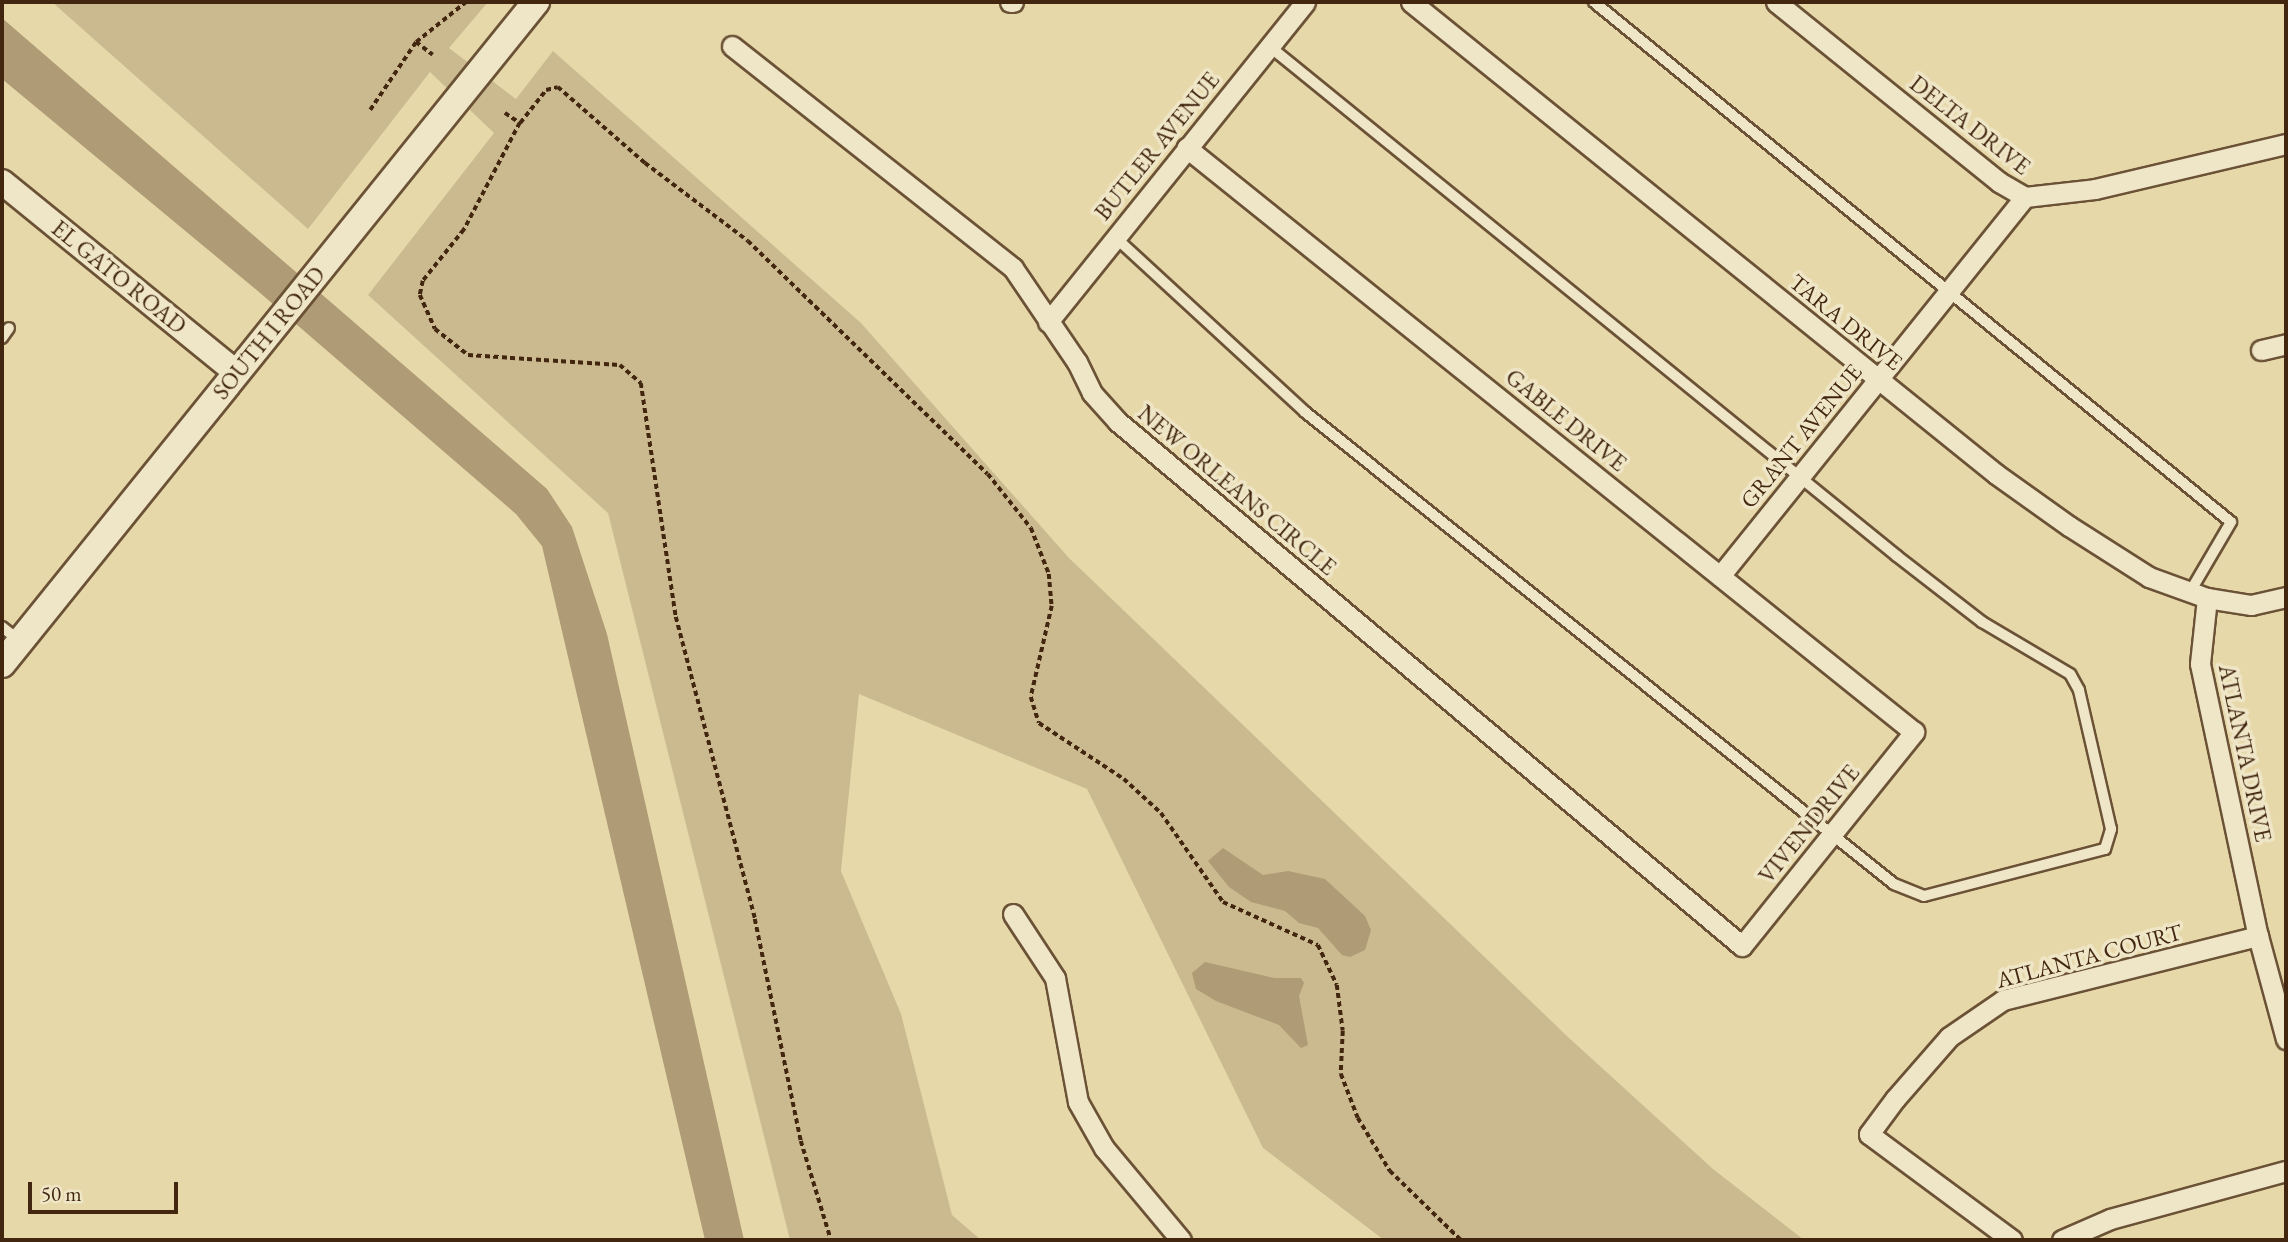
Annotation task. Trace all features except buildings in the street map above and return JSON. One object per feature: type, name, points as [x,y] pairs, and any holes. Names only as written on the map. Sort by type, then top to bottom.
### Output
[{"type":"main road","name":"SOUTH I ROAD","points":[[2,664],[11,634],[237,373],[536,2]]},
{"type":"street","name":"BUTLER AVENUE","points":[[1048,322],[1305,2]]},
{"type":"street","name":"TARA DRIVE","points":[[1411,2],[1878,379],[2068,526],[2149,577],[2199,595],[2251,605],[2286,597]]},
{"type":"street","name":"DELTA DRIVE","points":[[1776,2],[1999,182],[2025,197],[2095,189],[2286,144]]},
{"type":"street","name":"NEW ORLEANS CIRCLE","points":[[732,46],[1013,268],[1092,393],[1117,421],[1742,946]]},
{"type":"street","name":"GABLE DRIVE","points":[[1187,148],[1914,732]]},
{"type":"street","name":"EL GATO ROAD","points":[[2,182],[237,373]]},
{"type":"street","name":"GRANT AVENUE","points":[[1720,576],[2025,197]]},
{"type":"street","points":[[2261,350],[2286,344]]},
{"type":"street","name":"ATLANTA DRIVE","points":[[2199,595],[2200,664],[2258,936],[2286,1039]]},
{"type":"street","name":"VIVEN DRIVE","points":[[1742,946],[1914,732]]},
{"type":"street","points":[[1013,914],[1055,978],[1078,1102],[1104,1148],[1181,1240]]},
{"type":"street","name":"ATLANTA COURT","points":[[2012,1240],[1869,1134],[1895,1099],[1949,1037],[2003,1000],[2258,936]]},
{"type":"street","points":[[2062,1240],[2110,1219],[2286,1171]]},
{"type":"lane","points":[[1594,2],[2231,522],[2199,595]]},
{"type":"lane","points":[[1116,238],[1305,412],[1894,884],[1924,896],[2088,857],[2105,849],[2111,829],[2079,690],[2070,674],[1982,622],[1269,46]]},
{"type":"lane","points":[[2,338],[9,328]]},
{"type":"path","points":[[370,110],[416,42],[466,2]]},
{"type":"path","points":[[416,42],[433,55]]},
{"type":"path","points":[[831,1240],[802,1141],[755,919],[676,617],[641,383],[620,365],[468,355],[435,329],[420,295],[423,281],[464,230],[520,123],[546,90],[558,86],[645,163],[748,241],[988,474],[1031,528],[1049,574],[1052,606],[1031,696],[1039,723],[1124,779],[1161,813],[1223,902],[1318,944],[1337,985],[1343,1031],[1341,1074],[1358,1118],[1390,1171],[1461,1240]]},
{"type":"path","points":[[505,113],[520,123]]},
{"type":"shaded area","points":[[52,2],[488,2],[449,48],[516,99],[553,51],[861,323],[1069,558],[1568,1037],[1713,1169],[1804,1240],[1384,1240],[1263,1148],[1087,789],[859,694],[841,871],[901,1014],[952,1215],[981,1240],[790,1240],[608,513],[368,295],[494,133],[430,72],[308,229]]},
{"type":"shaded area","points":[[2,18],[547,489],[572,527],[607,634],[744,1240],[705,1240],[542,546],[516,514],[259,292],[2,79]]},
{"type":"shaded area","points":[[1223,848],[1263,875],[1288,871],[1325,879],[1365,916],[1371,930],[1365,950],[1350,957],[1342,955],[1318,928],[1299,923],[1285,911],[1251,902],[1229,887],[1208,861]]},
{"type":"shaded area","points":[[1205,962],[1274,978],[1301,978],[1304,983],[1299,996],[1308,1045],[1301,1048],[1279,1025],[1216,1001],[1196,989],[1192,973]]}]
